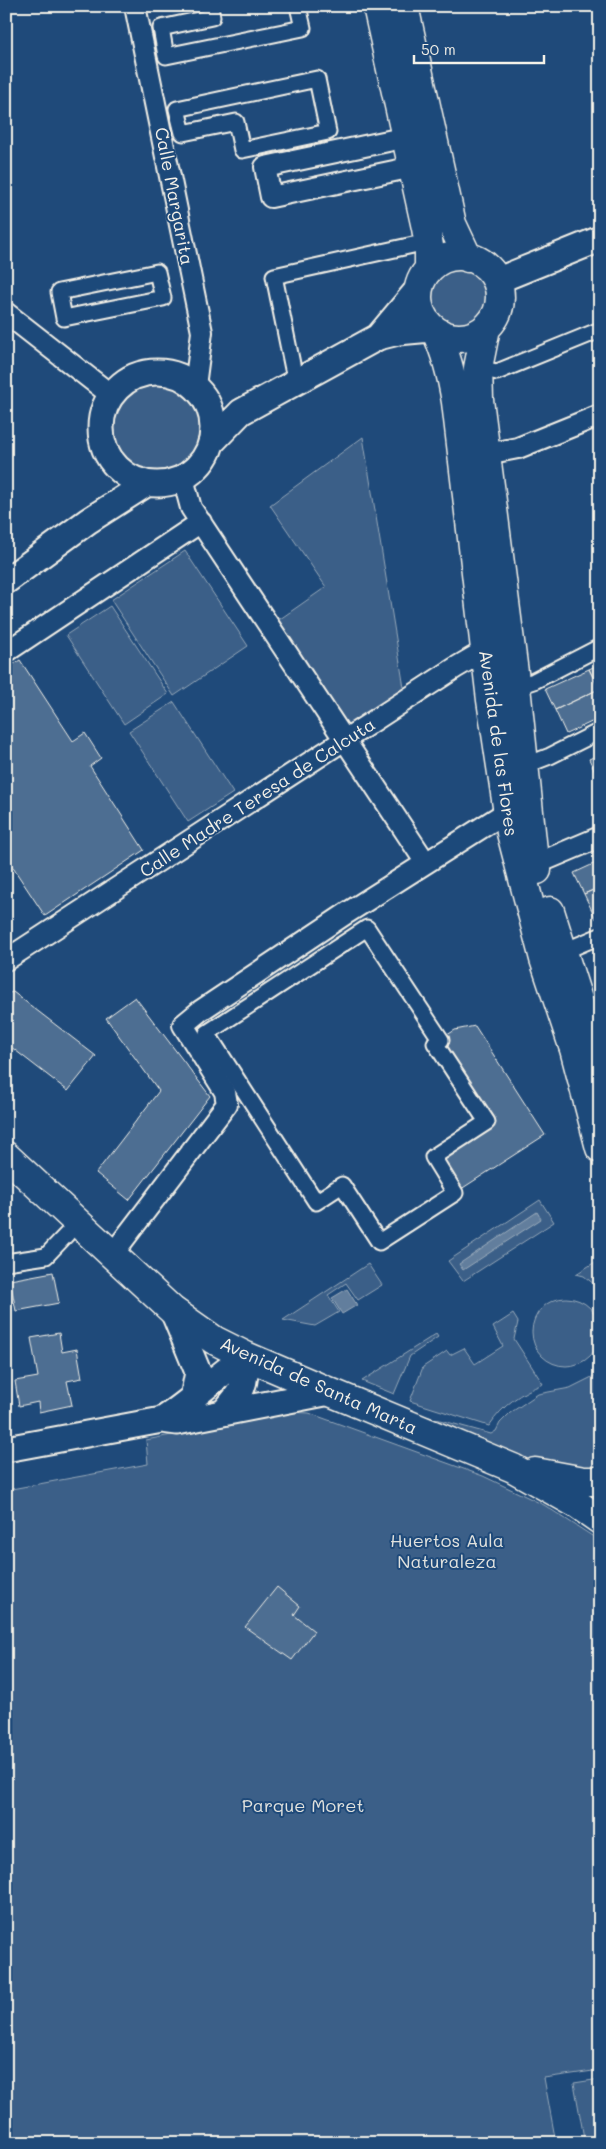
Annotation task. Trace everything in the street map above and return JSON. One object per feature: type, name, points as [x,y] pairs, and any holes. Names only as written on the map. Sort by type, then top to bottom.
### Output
[{"type":"main road","points":[[377,6],[430,246],[418,303],[422,317],[434,330],[448,337],[461,338],[474,336],[486,328],[497,311],[500,301],[496,281],[485,266],[468,258],[454,257],[440,261],[424,279]]},
{"type":"main road","points":[[404,6],[452,224],[468,258]]},
{"type":"main road","name":"Avenida de las Flores","points":[[486,328],[478,368],[479,400],[486,454],[508,811],[511,833],[529,869],[562,952],[592,1019],[600,1069]]},
{"type":"main road","name":"Avenida de las Flores","points":[[434,330],[446,351],[450,366],[497,643],[516,687],[524,766],[529,869],[544,959],[574,1049],[600,1148]]},
{"type":"main road","name":"Avenida de Santa Marta","points":[[6,1156],[173,1311],[214,1340],[246,1356],[330,1392],[513,1468],[577,1504],[600,1520]]},
{"type":"main road","name":"Avenida de Santa Marta","points":[[513,1468],[584,1481],[600,1481]]},
{"type":"street","name":"Calle Margarita","points":[[135,6],[202,332],[195,386]]},
{"type":"street","points":[[210,6],[212,17],[160,28],[166,56],[303,28],[298,6]]},
{"type":"street","points":[[317,79],[328,132],[242,150],[236,122],[183,133],[178,109],[317,79]]},
{"type":"street","points":[[407,137],[435,148],[413,167],[271,197],[265,167],[407,137]]},
{"type":"street","points":[[496,281],[600,239]]},
{"type":"street","points":[[294,369],[274,276],[413,245]]},
{"type":"street","points":[[158,272],[163,298],[64,318],[59,292],[158,272]]},
{"type":"street","points":[[378,337],[424,279]]},
{"type":"street","points":[[6,313],[111,395]]},
{"type":"street","points":[[211,443],[241,412],[378,337],[398,332],[434,330]]},
{"type":"street","points":[[478,368],[497,372],[600,330]]},
{"type":"street","points":[[154,372],[178,376],[195,386],[204,398],[210,411],[213,427],[211,443],[205,457],[195,469],[183,478],[165,484],[146,484],[118,470],[105,450],[100,426],[103,410],[111,395],[127,380],[145,373],[154,372]]},
{"type":"street","points":[[210,411],[241,412]]},
{"type":"street","points":[[486,454],[518,448],[600,415]]},
{"type":"street","points":[[88,522],[114,485],[118,470]]},
{"type":"street","points":[[183,478],[191,508],[426,864]]},
{"type":"street","points":[[6,581],[88,522],[146,484]]},
{"type":"street","points":[[6,652],[201,522]]},
{"type":"street","name":"Calle Madre Teresa de Calcuta","points":[[6,960],[344,739],[497,643]]},
{"type":"street","points":[[516,687],[534,681],[600,647]]},
{"type":"street","points":[[524,766],[550,756],[600,730]]},
{"type":"street","points":[[112,1255],[227,1104],[225,1092],[183,1025],[339,919],[508,811]]},
{"type":"street","points":[[529,869],[600,837]]},
{"type":"street","points":[[367,928],[440,1040],[435,1043],[487,1122],[433,1157],[455,1193],[379,1242],[342,1185],[316,1202],[207,1033],[367,928]]},
{"type":"street","points":[[562,952],[600,936]]},
{"type":"street","points":[[6,1262],[46,1256],[67,1234]]},
{"type":"street","points":[[173,1311],[198,1372],[193,1398]]},
{"type":"street","points":[[162,1420],[193,1398],[226,1369],[246,1356]]},
{"type":"street","points":[[223,1413],[242,1391],[246,1356]]},
{"type":"street","points":[[6,1449],[162,1420],[177,1422],[330,1392]]},
{"type":"green space","points":[[452,269],[464,269],[478,277],[486,291],[484,308],[478,317],[464,325],[452,325],[442,320],[435,313],[430,303],[430,291],[435,281],[442,274]]},
{"type":"green space","points":[[157,381],[175,385],[191,395],[201,411],[205,429],[201,447],[191,463],[175,473],[157,477],[139,473],[123,463],[113,447],[109,429],[113,411],[123,395],[139,385]]},
{"type":"green space","points":[[363,437],[406,700],[344,739],[270,626],[326,587],[270,505]]},
{"type":"green space","points":[[185,551],[248,646],[174,696],[111,600]]},
{"type":"green space","points":[[110,606],[168,694],[124,724],[66,635]]},
{"type":"green space","points":[[174,702],[233,793],[188,822],[129,731]]},
{"type":"green space","points":[[540,1200],[554,1222],[463,1281],[448,1261]]},
{"type":"green space","points":[[600,1259],[600,1289],[584,1276],[576,1274]]},
{"type":"green space","points":[[368,1264],[382,1285],[358,1300],[346,1283],[328,1295],[339,1312],[315,1326],[283,1320]]},
{"type":"green space","points":[[566,1298],[579,1301],[590,1308],[597,1319],[600,1332],[597,1345],[590,1356],[579,1363],[566,1366],[553,1363],[542,1356],[535,1345],[532,1332],[535,1319],[542,1308],[553,1301]]},
{"type":"green space","points":[[513,1314],[518,1322],[514,1339],[543,1384],[513,1400],[489,1426],[410,1401],[423,1367],[447,1351],[450,1355],[464,1348],[475,1364],[503,1346],[493,1327]]},
{"type":"green space","points":[[436,1334],[438,1337],[410,1356],[394,1394],[362,1381]]},
{"type":"green space","points":[[600,1373],[600,1478],[565,1475],[418,1414],[491,1434],[496,1431],[500,1423],[510,1413],[538,1394],[570,1388]]},
{"type":"green space","name":"Parque Moret","points":[[288,1412],[309,1413],[483,1476],[544,1505],[600,1541],[600,2070],[544,2078],[556,2143],[6,2143],[6,1490],[148,1464],[146,1440]]},
{"type":"green space","points":[[600,2079],[600,2136],[584,2138],[574,2083]]},
{"type":"shaded area","points":[[537,1212],[541,1219],[463,1270],[459,1264]]},
{"type":"shaded area","points":[[347,1289],[357,1305],[342,1314],[332,1298]]},
{"type":"building","points":[[20,660],[73,741],[85,733],[101,758],[90,766],[144,850],[45,916],[6,857],[6,669]]},
{"type":"building","points":[[600,664],[600,689],[599,689],[589,669]]},
{"type":"building","points":[[589,669],[599,689],[555,710],[545,689]]},
{"type":"building","points":[[599,689],[600,718],[566,734],[555,710]]},
{"type":"building","points":[[600,754],[600,779],[599,780],[589,759]]},
{"type":"building","points":[[600,861],[600,887],[584,894],[574,873]]},
{"type":"building","points":[[600,887],[600,917],[596,919],[584,894]]},
{"type":"building","points":[[13,992],[96,1056],[68,1091],[11,1047],[6,1053],[6,994]]},
{"type":"building","points":[[135,997],[210,1096],[129,1200],[96,1173],[159,1091],[106,1018]]},
{"type":"building","points":[[475,1026],[545,1135],[455,1193],[433,1157],[487,1122],[435,1043],[455,1030]]},
{"type":"building","points":[[53,1272],[59,1303],[16,1311],[10,1280]]},
{"type":"building","points":[[59,1333],[62,1352],[77,1349],[82,1378],[67,1381],[72,1405],[39,1412],[38,1402],[19,1406],[15,1381],[38,1377],[31,1338]]},
{"type":"building","points":[[277,1587],[300,1606],[294,1615],[314,1631],[292,1660],[245,1627]]},
{"type":"park label","name":"Huertos Aula Naturaleza","points":[[447,1550]]}]
